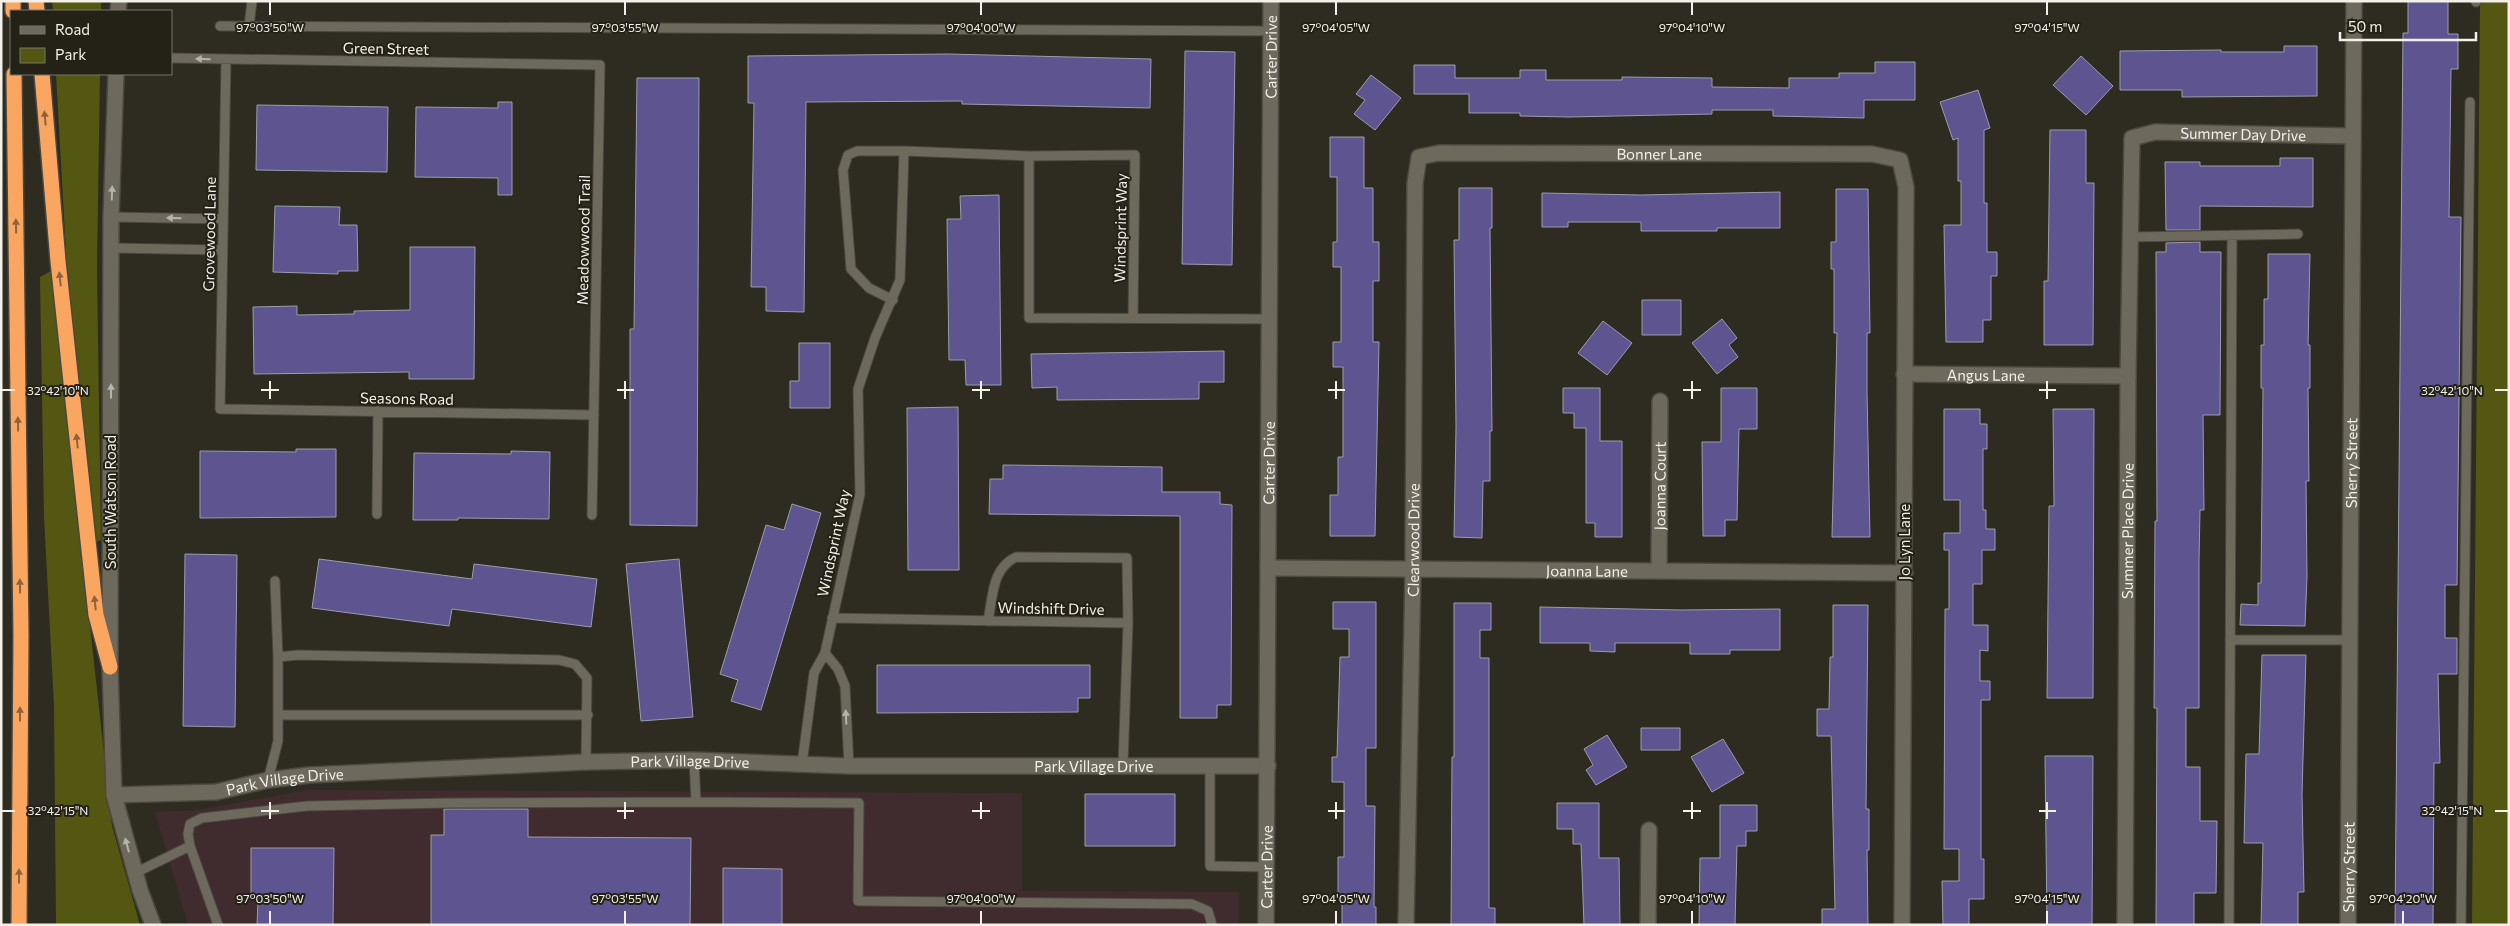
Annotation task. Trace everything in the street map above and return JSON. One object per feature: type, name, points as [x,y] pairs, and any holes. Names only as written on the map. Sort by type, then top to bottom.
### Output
[{"type":"highway","points":[[14,75],[20,635],[19,925]]},
{"type":"highway","points":[[42,75],[58,261],[96,615],[110,667]]},
{"type":"street","name":"Carter Drive","points":[[1266,925],[1271,1]]},
{"type":"street","name":"Sherry Street","points":[[2348,925],[2354,1]]},
{"type":"street","name":"South Watson Road","points":[[116,75],[111,217],[110,667],[114,795],[135,872],[153,925]]},
{"type":"street","name":"Summer Day Drive","points":[[2132,138],[2155,132],[2353,136]]},
{"type":"street","name":"Summer Place Drive","points":[[2125,925],[2128,376],[2132,138]]},
{"type":"street","name":"Bonner Lane","points":[[1419,157],[1439,153],[1872,154],[1900,160]]},
{"type":"street","name":"Clearwood Drive","points":[[1406,925],[1413,570],[1415,183],[1419,157]]},
{"type":"street","name":"Jo Lyn Lane","points":[[1900,160],[1906,187],[1902,925]]},
{"type":"street","name":"Angus Lane","points":[[1904,374],[2128,376]]},
{"type":"street","name":"Joanna Court","points":[[1659,570],[1660,402]]},
{"type":"street","name":"Joanna Lane","points":[[1268,568],[1904,573]]},
{"type":"street","name":"Park Village Drive","points":[[114,795],[216,792],[268,780],[309,775],[586,762],[694,760],[849,766],[1268,766]]},
{"type":"street","points":[[1648,925],[1649,830]]},
{"type":"lane","points":[[249,26],[252,1]]},
{"type":"lane","points":[[220,26],[1272,31]]},
{"type":"lane","name":"Green Street","points":[[172,58],[600,65]]},
{"type":"lane","name":"Grovewood Lane","points":[[220,409],[226,59]]},
{"type":"lane","name":"Meadowwood Trail","points":[[592,515],[600,65]]},
{"type":"lane","points":[[2461,925],[2470,102]]},
{"type":"lane","name":"Windsprint Way","points":[[893,300],[869,288],[851,269],[843,170],[848,155],[857,151],[904,151],[1028,156],[1135,155],[1133,318]]},
{"type":"lane","name":"Windsprint Way","points":[[802,764],[814,673],[825,653],[860,494],[858,389],[875,338],[900,280],[904,151]]},
{"type":"lane","points":[[1028,156],[1029,318],[1270,319]]},
{"type":"lane","points":[[111,217],[223,219]]},
{"type":"lane","points":[[2131,237],[2298,234]]},
{"type":"lane","points":[[2229,925],[2232,235]]},
{"type":"lane","points":[[111,248],[222,250]]},
{"type":"lane","name":"Seasons Road","points":[[220,409],[594,415]]},
{"type":"lane","points":[[377,514],[378,411]]},
{"type":"lane","points":[[988,621],[998,573],[1005,562],[1016,557],[1127,558],[1128,623],[1122,765]]},
{"type":"lane","points":[[268,780],[278,741],[276,581]]},
{"type":"lane","name":"Windshift Drive","points":[[832,618],[1128,623]]},
{"type":"lane","points":[[2230,640],[2350,640]]},
{"type":"lane","points":[[825,653],[838,669],[844,686],[849,766]]},
{"type":"lane","points":[[278,657],[559,660],[576,664],[587,678],[586,762]]},
{"type":"lane","points":[[278,715],[588,715]]},
{"type":"lane","points":[[694,760],[696,802]]},
{"type":"lane","points":[[1210,766],[1210,866],[1266,867]]},
{"type":"lane","points":[[218,925],[190,846],[188,834],[190,824],[202,818],[307,806],[449,803],[696,802],[859,804],[858,901],[1192,904],[1208,911],[1212,925]]},
{"type":"lane","points":[[135,872],[190,846]]},
{"type":"shaded area","points":[[307,790],[1022,793],[1022,891],[1239,892],[1239,925],[188,925],[155,812],[198,810]]},
{"type":"green space","points":[[52,1],[101,1],[101,10],[53,10]]},
{"type":"green space","points":[[2480,1],[2509,1],[2509,925],[2472,925]]},
{"type":"green space","points":[[56,75],[100,75],[97,269],[101,540],[94,542],[67,271]]},
{"type":"green space","points":[[51,271],[112,826],[140,925],[56,925],[54,706],[44,517],[40,277]]},
{"type":"building","points":[[2408,1],[2448,1],[2448,34],[2458,34],[2458,69],[2451,69],[2449,217],[2461,217],[2457,585],[2445,585],[2445,638],[2457,638],[2457,674],[2438,674],[2440,763],[2434,763],[2433,925],[2395,925],[2403,33],[2408,33]]},
{"type":"building","points":[[2284,46],[2317,46],[2317,96],[2182,97],[2182,90],[2120,90],[2120,51],[2221,50],[2221,52],[2284,52]]},
{"type":"building","points":[[1185,51],[1235,52],[1232,265],[1182,264]]},
{"type":"building","points":[[948,54],[1151,59],[1150,108],[962,104],[962,101],[806,102],[804,312],[766,311],[766,287],[751,287],[754,103],[748,103],[748,56]]},
{"type":"building","points":[[2081,56],[2113,86],[2086,115],[2053,85]]},
{"type":"building","points":[[1875,62],[1915,62],[1915,100],[1864,100],[1864,118],[1773,116],[1773,110],[1712,110],[1712,114],[1569,117],[1520,116],[1520,113],[1469,113],[1469,94],[1414,94],[1414,65],[1455,65],[1455,78],[1520,78],[1520,70],[1546,70],[1546,80],[1622,80],[1622,77],[1712,78],[1712,87],[1789,88],[1789,78],[1839,78],[1839,73],[1875,73]]},
{"type":"building","points":[[1371,75],[1401,98],[1375,130],[1354,114],[1365,100],[1356,94]]},
{"type":"building","points":[[637,78],[699,78],[697,526],[630,525],[630,329],[634,329]]},
{"type":"building","points":[[1978,90],[1990,128],[1984,130],[1984,203],[1987,203],[1987,252],[1997,252],[1997,276],[1991,276],[1991,320],[1983,320],[1983,342],[1946,342],[1944,225],[1961,225],[1961,181],[1958,181],[1958,138],[1953,140],[1940,102]]},
{"type":"building","points":[[498,102],[512,102],[512,195],[498,195],[498,178],[415,177],[416,107],[498,108]]},
{"type":"building","points":[[257,105],[388,107],[387,172],[256,170]]},
{"type":"building","points":[[2050,130],[2086,130],[2086,183],[2094,183],[2093,345],[2044,345],[2044,281],[2048,281]]},
{"type":"building","points":[[1330,137],[1364,137],[1364,188],[1373,188],[1373,242],[1379,242],[1379,281],[1373,281],[1373,342],[1379,342],[1375,536],[1330,536],[1330,495],[1338,495],[1338,457],[1343,457],[1343,367],[1333,367],[1333,342],[1341,342],[1341,267],[1333,267],[1333,242],[1337,242],[1337,177],[1330,177]]},
{"type":"building","points":[[2280,158],[2313,158],[2313,207],[2200,206],[2200,230],[2166,230],[2165,162],[2200,162],[2200,166],[2280,166]]},
{"type":"building","points":[[1459,188],[1492,188],[1492,228],[1490,228],[1492,431],[1490,431],[1490,481],[1483,481],[1482,538],[1454,537],[1456,427],[1454,240],[1459,240]]},
{"type":"building","points":[[1836,189],[1868,189],[1870,333],[1867,333],[1867,392],[1870,537],[1832,537],[1837,333],[1834,333],[1834,269],[1831,269],[1831,242],[1836,242]]},
{"type":"building","points":[[1780,192],[1780,228],[1717,228],[1717,231],[1641,231],[1641,222],[1568,222],[1568,227],[1542,227],[1542,193],[1641,195]]},
{"type":"building","points":[[999,195],[1001,385],[966,385],[965,360],[949,360],[947,219],[961,219],[960,196]]},
{"type":"building","points":[[275,206],[340,207],[339,225],[357,225],[358,271],[338,271],[338,274],[273,272]]},
{"type":"building","points":[[2200,242],[2200,252],[2221,252],[2220,415],[2203,415],[2204,510],[2200,510],[2199,708],[2186,708],[2186,767],[2200,767],[2200,821],[2217,821],[2216,893],[2194,893],[2194,925],[2156,925],[2157,708],[2154,708],[2155,521],[2157,521],[2156,252],[2166,252],[2166,243]]},
{"type":"building","points":[[410,247],[475,247],[474,379],[409,379],[409,372],[254,374],[253,307],[297,306],[297,315],[354,314],[354,311],[410,310]]},
{"type":"building","points":[[2268,254],[2310,254],[2308,345],[2310,345],[2310,388],[2308,388],[2309,481],[2306,481],[2307,577],[2305,626],[2240,625],[2241,604],[2258,605],[2258,583],[2261,583],[2263,388],[2261,388],[2261,345],[2264,345],[2264,299],[2268,299]]},
{"type":"building","points":[[1642,300],[1681,300],[1681,335],[1642,335]]},
{"type":"building","points":[[1722,319],[1737,338],[1729,345],[1738,357],[1717,374],[1692,343]]},
{"type":"building","points":[[1603,321],[1632,343],[1607,375],[1578,353]]},
{"type":"building","points":[[799,343],[830,343],[830,408],[790,408],[790,381],[799,381]]},
{"type":"building","points":[[1224,351],[1224,382],[1199,382],[1199,399],[1057,400],[1057,387],[1032,388],[1031,354]]},
{"type":"building","points":[[1563,388],[1600,388],[1600,441],[1622,441],[1622,537],[1595,537],[1595,523],[1586,523],[1586,428],[1574,428],[1574,413],[1563,413]]},
{"type":"building","points":[[1721,388],[1757,388],[1757,429],[1739,429],[1737,520],[1725,520],[1725,536],[1703,536],[1702,442],[1721,442]]},
{"type":"building","points":[[958,407],[959,570],[908,570],[907,408]]},
{"type":"building","points":[[1944,409],[1980,409],[1980,424],[1987,424],[1987,449],[1983,449],[1983,510],[1986,510],[1986,529],[1995,529],[1995,550],[1982,550],[1982,584],[1973,584],[1973,625],[1988,625],[1988,651],[1980,650],[1980,681],[1990,681],[1990,700],[1981,700],[1981,859],[1984,859],[1984,899],[1969,899],[1969,925],[1943,925],[1942,881],[1959,881],[1959,849],[1944,849],[1945,609],[1949,609],[1949,550],[1944,550],[1944,533],[1960,533],[1960,500],[1944,500]]},
{"type":"building","points":[[2053,409],[2094,409],[2093,698],[2047,698],[2049,506],[2054,506]]},
{"type":"building","points":[[296,449],[336,449],[336,517],[200,518],[200,451],[296,452]]},
{"type":"building","points":[[511,451],[550,452],[549,519],[458,518],[458,520],[413,520],[414,453],[511,454]]},
{"type":"building","points":[[1003,465],[1162,467],[1162,492],[1220,492],[1220,504],[1232,505],[1231,705],[1217,705],[1217,718],[1180,718],[1180,516],[989,514],[990,479],[1003,479]]},
{"type":"building","points":[[792,504],[821,513],[761,710],[731,701],[738,680],[720,674],[766,525],[784,530]]},
{"type":"building","points":[[185,554],[237,555],[235,727],[183,726]]},
{"type":"building","points":[[319,559],[472,579],[474,564],[597,579],[591,627],[452,609],[449,626],[312,608]]},
{"type":"building","points":[[679,559],[693,717],[641,721],[626,564]]},
{"type":"building","points":[[1333,602],[1376,602],[1376,748],[1366,748],[1366,806],[1375,806],[1374,907],[1376,907],[1376,925],[1342,925],[1342,898],[1338,898],[1338,857],[1344,857],[1344,782],[1332,782],[1332,757],[1337,757],[1340,657],[1349,657],[1349,629],[1333,629]]},
{"type":"building","points":[[1454,603],[1491,603],[1491,630],[1480,630],[1480,658],[1489,658],[1489,908],[1495,908],[1495,925],[1451,925]]},
{"type":"building","points":[[1833,605],[1868,605],[1866,809],[1869,809],[1869,850],[1867,850],[1868,925],[1822,925],[1822,909],[1835,909],[1831,736],[1817,736],[1817,709],[1829,709],[1830,657],[1833,657]]},
{"type":"building","points":[[1540,607],[1680,610],[1780,609],[1780,650],[1730,650],[1730,654],[1690,654],[1690,643],[1615,643],[1615,652],[1590,651],[1590,643],[1540,643]]},
{"type":"building","points":[[2262,655],[2306,655],[2302,794],[2304,892],[2298,892],[2298,925],[2261,925],[2263,843],[2244,843],[2246,754],[2259,754]]},
{"type":"building","points":[[877,665],[1090,665],[1090,698],[1078,698],[1078,712],[877,713]]},
{"type":"building","points":[[1641,728],[1680,728],[1680,750],[1641,750]]},
{"type":"building","points":[[1607,735],[1627,767],[1596,785],[1586,770],[1593,765],[1584,749]]},
{"type":"building","points":[[1723,739],[1744,773],[1712,792],[1691,757]]},
{"type":"building","points":[[2045,756],[2093,756],[2092,925],[2047,925]]},
{"type":"building","points":[[1085,794],[1175,794],[1175,846],[1085,846]]},
{"type":"building","points":[[1557,803],[1599,803],[1599,858],[1619,858],[1620,925],[1584,925],[1581,844],[1573,844],[1573,829],[1557,829]]},
{"type":"building","points":[[1720,805],[1757,805],[1757,831],[1746,831],[1746,846],[1737,846],[1735,925],[1699,925],[1700,858],[1720,858]]},
{"type":"building","points":[[444,809],[528,809],[528,837],[691,838],[690,925],[431,925],[431,835],[444,835]]},
{"type":"building","points":[[251,848],[334,848],[333,925],[257,925],[258,902],[251,897]]},
{"type":"building","points":[[723,868],[782,869],[782,925],[723,925]]}]
